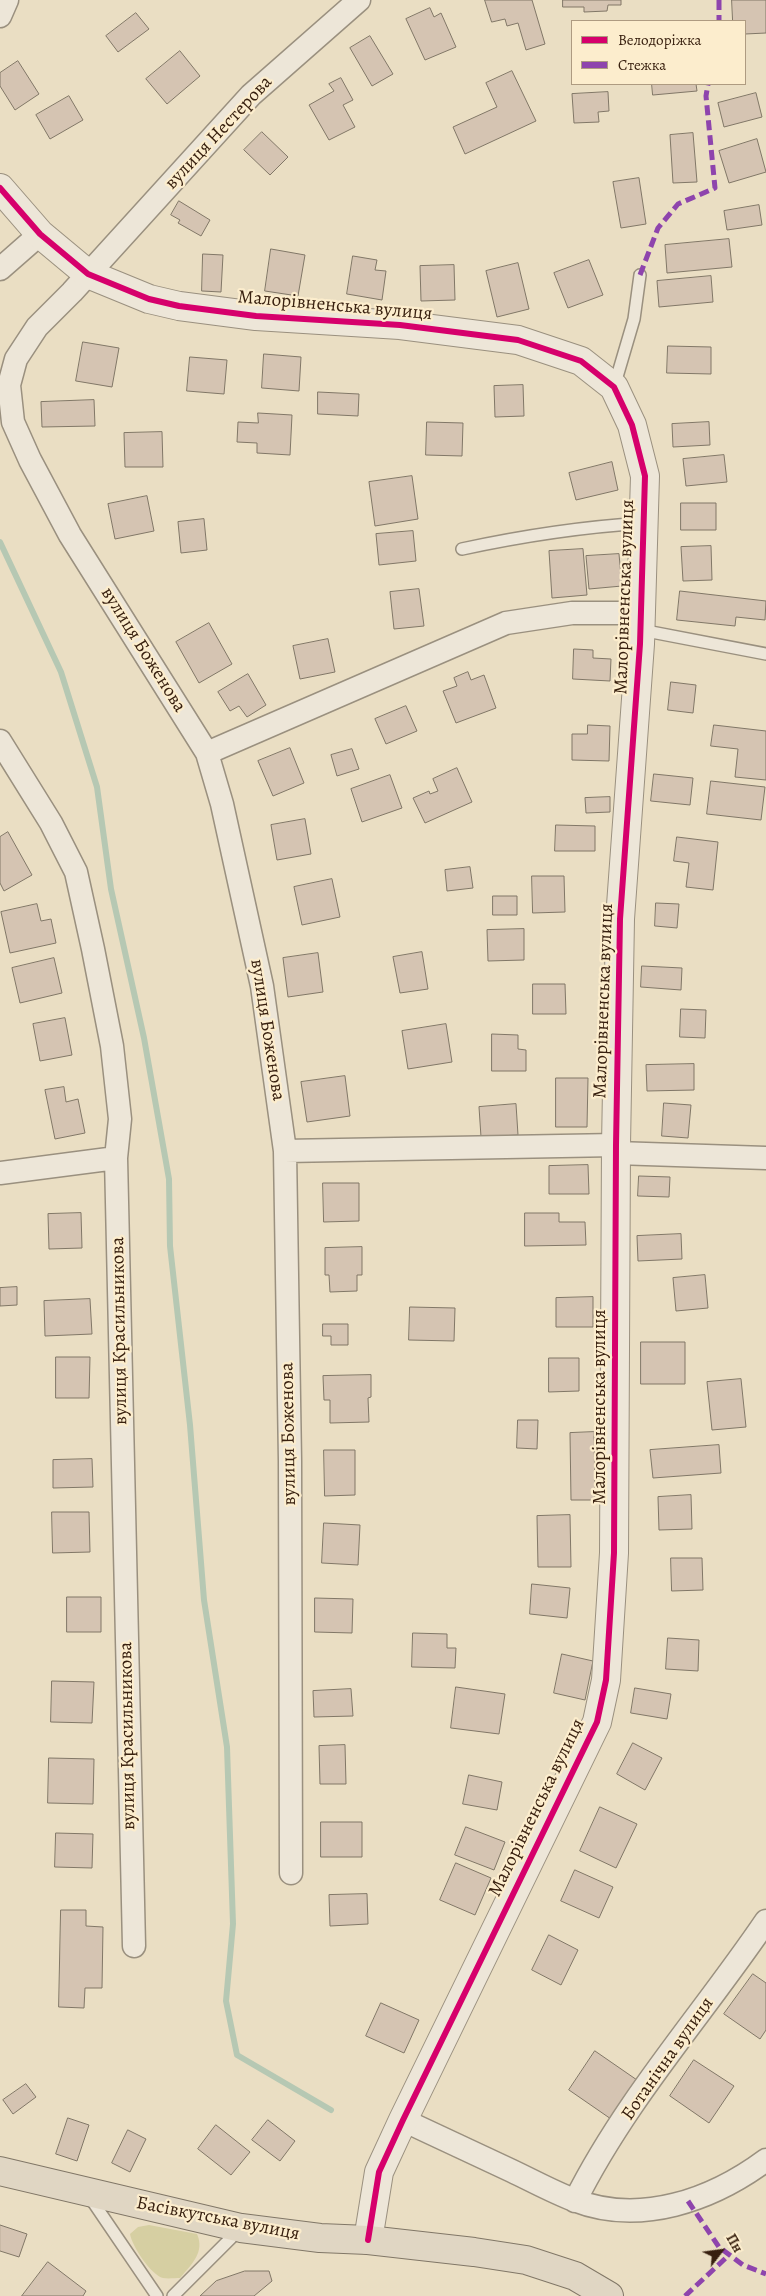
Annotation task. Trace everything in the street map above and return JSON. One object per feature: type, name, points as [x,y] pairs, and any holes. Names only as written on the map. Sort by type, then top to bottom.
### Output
[{"type":"main road","name":"Басівкутська вулиця","points":[[0,2171],[86,2193],[241,2228],[320,2238],[368,2240],[526,2260],[575,2276],[609,2296]]},
{"type":"street","points":[[0,16],[7,0]]},
{"type":"street","name":"вулиця Нестерова","points":[[88,274],[251,95],[359,0]]},
{"type":"street","name":"Малорівненська вулиця","points":[[0,188],[40,234],[88,274],[149,298],[179,306],[256,316],[400,325],[518,340],[581,361],[614,387],[632,426],[645,476],[641,622],[620,919],[616,1149],[614,1553],[606,1680],[597,1722],[379,2172],[368,2240]]},
{"type":"street","points":[[0,269],[40,234]]},
{"type":"street","name":"вулиця Боженова","points":[[88,274],[37,327],[16,359],[9,385],[13,422],[30,460],[70,535],[207,753],[222,804],[262,986],[285,1151],[290,1461],[291,1873]]},
{"type":"street","points":[[207,753],[506,623],[572,613],[641,622]]},
{"type":"street","name":"вулиця Красильникова","points":[[0,741],[51,822],[76,872],[112,1046],[120,1119],[116,1158],[134,1946]]},
{"type":"street","points":[[285,1151],[616,1149],[766,1158]]},
{"type":"street","points":[[0,1174],[116,1158]]},
{"type":"street","name":"Ботанічна вулиця","points":[[575,2201],[588,2175],[659,2066],[745,1952],[766,1921]]},
{"type":"street","points":[[403,2120],[575,2201],[613,2210],[646,2210],[680,2203],[709,2194],[741,2179],[766,2160]]},
{"type":"lane","points":[[614,387],[634,319],[640,275]]},
{"type":"lane","points":[[462,549],[520,537],[573,529],[644,523]]},
{"type":"lane","points":[[641,622],[766,654]]},
{"type":"lane","points":[[86,2193],[157,2296]]},
{"type":"lane","points":[[173,2296],[241,2228]]},
{"type":"shaded area","points":[[149,2225],[197,2234],[199,2240],[198,2252],[193,2263],[180,2278],[163,2278],[158,2276],[138,2252],[130,2234],[138,2227]]},
{"type":"building","points":[[485,0],[532,0],[545,44],[526,50],[518,23],[507,26],[505,19],[492,22]]},
{"type":"building","points":[[563,0],[621,0],[621,5],[608,5],[607,11],[584,12],[584,7],[563,7]]},
{"type":"building","points":[[732,0],[766,0],[766,33],[746,34],[746,20],[733,20]]},
{"type":"building","points":[[430,8],[434,17],[441,13],[456,47],[425,60],[406,19]]},
{"type":"building","points":[[136,13],[149,29],[118,52],[106,36]]},
{"type":"building","points":[[370,36],[393,74],[372,86],[350,48]]},
{"type":"building","points":[[180,51],[200,76],[167,104],[146,79]]},
{"type":"building","points":[[18,61],[39,94],[15,110],[0,86],[0,73]]},
{"type":"building","points":[[512,71],[536,121],[465,154],[453,127],[497,107],[486,83]]},
{"type":"building","points":[[341,78],[353,100],[343,105],[355,127],[329,140],[309,105],[334,91],[329,84]]},
{"type":"building","points":[[652,85],[696,85],[697,91],[653,95]]},
{"type":"building","points":[[608,92],[609,111],[598,112],[599,122],[574,123],[572,94]]},
{"type":"building","points":[[756,93],[762,117],[724,127],[718,103]]},
{"type":"building","points":[[69,96],[83,120],[50,139],[36,115]]},
{"type":"building","points":[[262,132],[288,157],[270,175],[244,150]]},
{"type":"building","points":[[693,133],[697,182],[673,183],[670,135]]},
{"type":"building","points":[[757,139],[766,172],[729,183],[719,151]]},
{"type":"building","points":[[639,178],[646,224],[621,228],[613,182]]},
{"type":"building","points":[[179,201],[210,220],[201,236],[178,223],[180,220],[171,215]]},
{"type":"building","points":[[759,205],[762,225],[727,230],[724,211]]},
{"type":"building","points":[[729,239],[732,267],[667,273],[665,245]]},
{"type":"building","points":[[271,249],[305,255],[298,296],[265,291]]},
{"type":"building","points":[[203,254],[223,255],[221,292],[202,291]]},
{"type":"building","points":[[353,256],[377,260],[375,270],[386,271],[382,300],[347,294]]},
{"type":"building","points":[[589,260],[603,295],[568,308],[554,273]]},
{"type":"building","points":[[518,263],[529,309],[497,317],[486,271]]},
{"type":"building","points":[[454,265],[455,300],[421,301],[420,266]]},
{"type":"building","points":[[711,276],[713,302],[659,307],[657,281]]},
{"type":"building","points":[[83,342],[119,348],[112,387],[76,381]]},
{"type":"building","points":[[668,346],[711,347],[711,374],[667,373]]},
{"type":"building","points":[[264,354],[301,357],[299,391],[262,388]]},
{"type":"building","points":[[190,357],[227,360],[224,394],[187,391]]},
{"type":"building","points":[[523,385],[524,416],[495,417],[494,386]]},
{"type":"building","points":[[318,392],[359,394],[358,416],[318,414]]},
{"type":"building","points":[[94,400],[95,426],[42,427],[41,402]]},
{"type":"building","points":[[258,413],[292,415],[290,455],[257,453],[257,443],[237,442],[238,422],[258,423]]},
{"type":"building","points":[[427,422],[463,423],[462,456],[426,455]]},
{"type":"building","points":[[709,422],[710,445],[673,447],[672,424]]},
{"type":"building","points":[[162,432],[163,467],[125,467],[124,433]]},
{"type":"building","points":[[724,455],[727,482],[686,486],[683,459]]},
{"type":"building","points":[[612,462],[618,490],[576,500],[569,473]]},
{"type":"building","points":[[412,476],[418,519],[375,526],[369,482]]},
{"type":"building","points":[[147,496],[154,531],[115,539],[108,504]]},
{"type":"building","points":[[681,503],[716,503],[716,530],[681,530]]},
{"type":"building","points":[[204,519],[207,550],[181,553],[178,522]]},
{"type":"building","points":[[413,531],[416,561],[379,565],[376,534]]},
{"type":"building","points":[[711,546],[712,580],[683,581],[681,547]]},
{"type":"building","points":[[583,549],[587,595],[552,598],[549,551]]},
{"type":"building","points":[[619,554],[622,586],[589,589],[586,556]]},
{"type":"building","points":[[419,589],[424,626],[394,629],[390,592]]},
{"type":"building","points":[[680,591],[766,601],[765,620],[736,617],[735,626],[677,620]]},
{"type":"building","points":[[209,623],[232,664],[199,683],[176,642]]},
{"type":"building","points":[[328,639],[335,672],[300,679],[293,646]]},
{"type":"building","points":[[574,649],[593,650],[593,658],[611,659],[610,681],[573,679]]},
{"type":"building","points":[[468,672],[471,680],[484,675],[496,708],[456,723],[443,691],[457,686],[454,678]]},
{"type":"building","points":[[248,674],[266,705],[247,717],[239,706],[230,711],[218,692]]},
{"type":"building","points":[[671,682],[696,685],[693,713],[668,710]]},
{"type":"building","points":[[406,706],[417,731],[386,744],[375,719]]},
{"type":"building","points":[[588,725],[610,726],[609,761],[572,760],[572,734],[587,734]]},
{"type":"building","points":[[714,725],[766,731],[766,780],[735,777],[738,749],[711,746]]},
{"type":"building","points":[[290,748],[304,783],[273,796],[258,761]]},
{"type":"building","points":[[352,749],[359,769],[337,776],[331,755]]},
{"type":"building","points":[[457,768],[472,802],[425,823],[413,798],[429,791],[430,794],[438,791],[433,779]]},
{"type":"building","points":[[654,774],[693,778],[690,805],[651,801]]},
{"type":"building","points":[[390,775],[402,808],[362,822],[351,789]]},
{"type":"building","points":[[711,781],[765,787],[761,820],[707,814]]},
{"type":"building","points":[[610,797],[610,812],[586,813],[585,798]]},
{"type":"building","points":[[305,819],[311,854],[277,860],[271,825]]},
{"type":"building","points":[[556,825],[595,826],[595,851],[555,851]]},
{"type":"building","points":[[8,832],[32,875],[4,891],[0,883],[0,837]]},
{"type":"building","points":[[677,837],[718,842],[713,890],[686,887],[689,863],[674,861]]},
{"type":"building","points":[[470,867],[473,888],[447,891],[445,870]]},
{"type":"building","points":[[532,876],[564,876],[565,912],[533,913]]},
{"type":"building","points":[[332,879],[340,917],[302,925],[294,887]]},
{"type":"building","points":[[493,896],[517,896],[517,915],[493,915]]},
{"type":"building","points":[[656,903],[679,904],[677,928],[655,926]]},
{"type":"building","points":[[37,904],[41,921],[51,919],[56,943],[10,953],[1,912]]},
{"type":"building","points":[[524,929],[524,960],[488,961],[487,930]]},
{"type":"building","points":[[422,952],[428,989],[400,993],[393,957]]},
{"type":"building","points":[[318,953],[323,992],[288,997],[283,958]]},
{"type":"building","points":[[54,958],[62,993],[20,1003],[12,968]]},
{"type":"building","points":[[642,966],[682,968],[681,990],[641,987]]},
{"type":"building","points":[[533,984],[565,984],[566,1014],[533,1014]]},
{"type":"building","points":[[681,1009],[706,1010],[705,1038],[680,1037]]},
{"type":"building","points":[[65,1018],[72,1055],[40,1061],[33,1024]]},
{"type":"building","points":[[446,1024],[452,1062],[408,1069],[402,1031]]},
{"type":"building","points":[[492,1034],[518,1035],[518,1049],[526,1050],[526,1071],[492,1071]]},
{"type":"building","points":[[694,1064],[694,1090],[647,1091],[646,1065]]},
{"type":"building","points":[[345,1076],[350,1116],[307,1122],[301,1082]]},
{"type":"building","points":[[556,1078],[588,1078],[587,1127],[556,1127]]},
{"type":"building","points":[[64,1087],[66,1102],[78,1099],[85,1133],[55,1139],[45,1090]]},
{"type":"building","points":[[664,1103],[691,1105],[688,1138],[662,1136]]},
{"type":"building","points":[[516,1104],[518,1135],[481,1137],[479,1107]]},
{"type":"building","points":[[588,1165],[589,1194],[549,1194],[549,1166]]},
{"type":"building","points":[[639,1176],[670,1177],[669,1197],[638,1196]]},
{"type":"building","points":[[323,1183],[359,1183],[359,1221],[324,1222]]},
{"type":"building","points":[[81,1213],[82,1248],[49,1249],[48,1214]]},
{"type":"building","points":[[525,1213],[559,1213],[559,1222],[585,1222],[586,1245],[525,1246]]},
{"type":"building","points":[[681,1234],[682,1259],[638,1261],[637,1236]]},
{"type":"building","points":[[362,1247],[362,1275],[357,1275],[357,1291],[330,1292],[329,1275],[325,1275],[325,1248]]},
{"type":"building","points":[[705,1275],[708,1308],[676,1311],[673,1278]]},
{"type":"building","points":[[17,1287],[17,1305],[0,1306],[0,1288]]},
{"type":"building","points":[[593,1297],[593,1327],[556,1327],[556,1298]]},
{"type":"building","points":[[90,1299],[92,1334],[45,1336],[44,1301]]},
{"type":"building","points":[[410,1307],[455,1308],[454,1341],[409,1340]]},
{"type":"building","points":[[323,1324],[348,1324],[348,1345],[331,1345],[331,1336],[323,1336]]},
{"type":"building","points":[[641,1342],[685,1342],[685,1384],[641,1384]]},
{"type":"building","points":[[56,1357],[90,1357],[89,1398],[56,1398]]},
{"type":"building","points":[[549,1358],[579,1358],[579,1391],[549,1392]]},
{"type":"building","points":[[371,1375],[371,1397],[368,1398],[369,1422],[330,1423],[330,1400],[324,1400],[323,1376]]},
{"type":"building","points":[[741,1379],[746,1427],[712,1430],[707,1382]]},
{"type":"building","points":[[518,1420],[538,1420],[537,1449],[517,1448]]},
{"type":"building","points":[[594,1432],[595,1500],[571,1500],[570,1433]]},
{"type":"building","points":[[719,1445],[721,1473],[653,1478],[650,1450]]},
{"type":"building","points":[[324,1450],[355,1450],[355,1495],[325,1496]]},
{"type":"building","points":[[92,1459],[93,1487],[53,1488],[53,1460]]},
{"type":"building","points":[[691,1495],[692,1529],[659,1530],[658,1497]]},
{"type":"building","points":[[52,1512],[89,1512],[90,1552],[53,1553]]},
{"type":"building","points":[[570,1515],[571,1567],[538,1567],[537,1516]]},
{"type":"building","points":[[324,1523],[360,1525],[358,1565],[322,1563]]},
{"type":"building","points":[[671,1558],[702,1558],[703,1590],[672,1591]]},
{"type":"building","points":[[532,1584],[570,1588],[567,1618],[530,1614]]},
{"type":"building","points":[[67,1597],[101,1597],[101,1632],[67,1632]]},
{"type":"building","points":[[315,1598],[353,1599],[352,1633],[315,1632]]},
{"type":"building","points":[[413,1633],[447,1634],[447,1648],[456,1648],[455,1668],[412,1667]]},
{"type":"building","points":[[668,1638],[699,1640],[698,1671],[666,1669]]},
{"type":"building","points":[[562,1654],[593,1661],[585,1700],[554,1693]]},
{"type":"building","points":[[52,1681],[94,1682],[92,1723],[51,1722]]},
{"type":"building","points":[[456,1687],[505,1694],[499,1734],[451,1728]]},
{"type":"building","points":[[635,1688],[671,1694],[667,1719],[631,1713]]},
{"type":"building","points":[[351,1689],[353,1716],[314,1717],[313,1691]]},
{"type":"building","points":[[633,1743],[662,1758],[645,1790],[617,1774]]},
{"type":"building","points":[[345,1745],[346,1784],[320,1784],[319,1746]]},
{"type":"building","points":[[49,1758],[94,1759],[93,1804],[48,1803]]},
{"type":"building","points":[[469,1775],[502,1782],[497,1810],[463,1804]]},
{"type":"building","points":[[600,1807],[637,1824],[616,1868],[580,1851]]},
{"type":"building","points":[[321,1822],[362,1822],[362,1857],[321,1857]]},
{"type":"building","points":[[466,1827],[505,1842],[494,1870],[455,1855]]},
{"type":"building","points":[[56,1833],[93,1834],[92,1868],[55,1867]]},
{"type":"building","points":[[456,1863],[491,1878],[475,1915],[440,1900]]},
{"type":"building","points":[[575,1870],[613,1887],[599,1918],[561,1901]]},
{"type":"building","points":[[367,1894],[368,1924],[330,1926],[329,1895]]},
{"type":"building","points":[[61,1910],[86,1910],[86,1926],[103,1927],[102,1988],[85,1988],[84,2008],[59,2007]]},
{"type":"building","points":[[549,1935],[578,1950],[561,1985],[532,1970]]},
{"type":"building","points":[[753,1974],[766,1983],[766,2030],[760,2039],[724,2014]]},
{"type":"building","points":[[381,2003],[419,2020],[404,2053],[366,2036]]},
{"type":"building","points":[[595,2051],[637,2080],[611,2119],[569,2090]]},
{"type":"building","points":[[694,2060],[734,2086],[709,2123],[670,2096]]},
{"type":"building","points":[[26,2084],[36,2097],[13,2114],[3,2100]]},
{"type":"building","points":[[68,2118],[89,2125],[77,2161],[56,2154]]},
{"type":"building","points":[[268,2120],[295,2141],[280,2161],[252,2140]]},
{"type":"building","points":[[216,2125],[250,2152],[231,2175],[198,2149]]},
{"type":"building","points":[[128,2130],[146,2139],[130,2172],[112,2163]]},
{"type":"building","points":[[0,2225],[27,2234],[19,2257],[0,2251]]},
{"type":"building","points":[[48,2262],[86,2291],[83,2296],[22,2296]]},
{"type":"building","points":[[245,2271],[269,2271],[272,2281],[254,2296],[200,2296],[216,2281]]},
{"type":"waterway","points":[[0,542],[61,672],[97,787],[111,889],[144,1038],[169,1179],[170,1246],[190,1425],[204,1600],[227,1747],[233,1924],[226,2001],[237,2055],[331,2110]]},
{"type":"marked path","points":[[719,0],[719,20]]},
{"type":"marked path","points":[[640,275],[658,228],[678,204],[715,188],[706,96],[708,85]]},
{"type":"marked path","points":[[688,2201],[719,2247],[743,2265],[766,2274]]},
{"type":"marked path","points":[[685,2296],[729,2255]]},
{"type":"cycle path","points":[[0,188],[40,234],[88,274],[149,299],[179,306],[256,316],[400,325],[518,340],[581,361],[614,387],[632,425],[645,476],[640,644],[620,919],[616,1145],[614,1553],[606,1680],[597,1722],[379,2172],[368,2240]]}]
